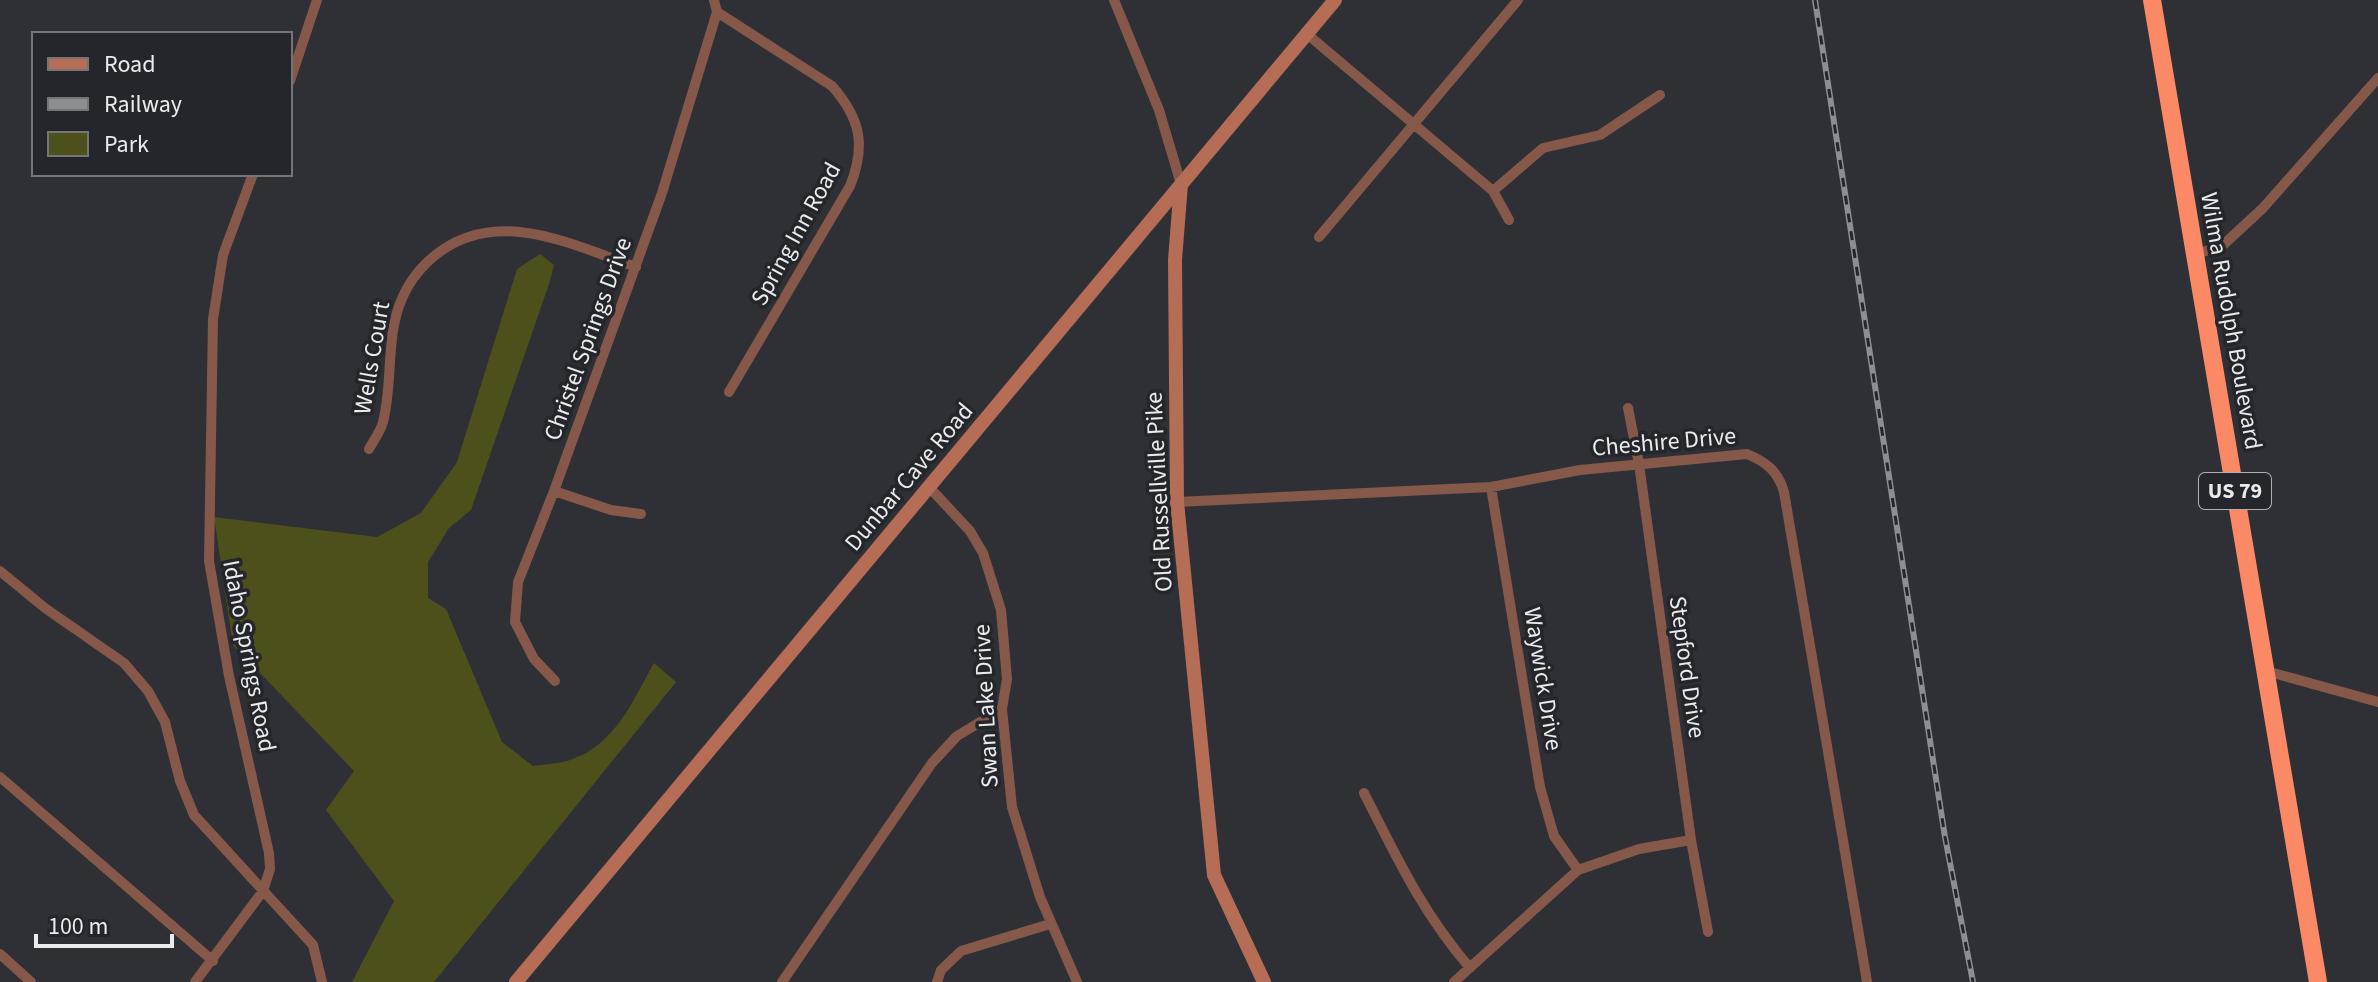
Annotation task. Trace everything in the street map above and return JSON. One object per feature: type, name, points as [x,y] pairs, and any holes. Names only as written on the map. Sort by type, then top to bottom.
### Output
[{"type":"highway","name":"Wilma Rudolph Boulevard","points":[[2152,0],[2318,982]]},
{"type":"main road","name":"Dunbar Cave Road","points":[[516,982],[1335,0]]},
{"type":"main road","name":"Old Russellville Pike","points":[[1181,184],[1175,260],[1177,502],[1214,875],[1264,982]]},
{"type":"street","points":[[292,75],[317,0]]},
{"type":"street","points":[[714,0],[717,12]]},
{"type":"street","name":"Old Russellville Pike","points":[[1114,0],[1163,120],[1181,184]]},
{"type":"street","points":[[1319,237],[1518,0]]},
{"type":"street","name":"Christel Springs Drive","points":[[555,681],[534,659],[515,622],[518,582],[662,193],[717,12]]},
{"type":"street","name":"Spring Inn Road","points":[[717,12],[832,86],[854,117],[860,150],[850,186],[729,392]]},
{"type":"street","points":[[1307,34],[1493,191],[1509,220]]},
{"type":"street","points":[[2196,254],[2222,246],[2263,208],[2378,78]]},
{"type":"street","points":[[1493,191],[1543,148],[1600,135],[1660,95]]},
{"type":"street","name":"Idaho Springs Road","points":[[195,982],[263,891],[270,869],[229,676],[209,561],[213,319],[223,255],[252,176]]},
{"type":"street","name":"Wells Court","points":[[369,449],[383,424],[394,323],[404,294],[426,263],[441,251],[482,232],[525,231],[578,244],[636,267]]},
{"type":"street","name":"Stepford Drive","points":[[1628,408],[1639,464],[1691,840],[1708,932]]},
{"type":"street","name":"Cheshire Drive","points":[[1177,502],[1491,487],[1580,470],[1747,454],[1765,462],[1780,479],[1867,982]]},
{"type":"street","name":"Swan Lake Drive","points":[[929,487],[970,531],[983,553],[1001,610],[1007,679],[1002,709],[1012,807],[1050,924],[1077,982]]},
{"type":"street","name":"Waywick Drive","points":[[1491,487],[1540,787],[1554,836],[1578,870]]},
{"type":"street","points":[[554,491],[611,510],[641,514]]},
{"type":"street","points":[[0,571],[45,608],[124,663],[148,691],[165,722],[180,781],[194,815],[313,945],[322,982]]},
{"type":"street","points":[[2266,671],[2378,702]]},
{"type":"street","points":[[782,982],[932,763],[957,736],[1002,709]]},
{"type":"street","points":[[0,777],[213,961]]},
{"type":"street","points":[[1364,793],[1417,896],[1441,934],[1470,968]]},
{"type":"street","points":[[1454,982],[1578,870],[1639,849],[1691,840]]},
{"type":"street","points":[[937,982],[941,970],[961,951],[1050,924]]},
{"type":"street","points":[[0,954],[31,982]]},
{"type":"green space","points":[[540,254],[554,265],[549,284],[471,510],[449,528],[428,562],[428,598],[446,609],[502,742],[533,766],[570,760],[599,744],[630,707],[654,663],[676,682],[434,982],[352,982],[394,901],[326,810],[354,771],[233,645],[214,517],[377,537],[421,513],[457,462],[517,269]]},
{"type":"railway","points":[[1815,0],[1945,837],[1973,982]]}]
